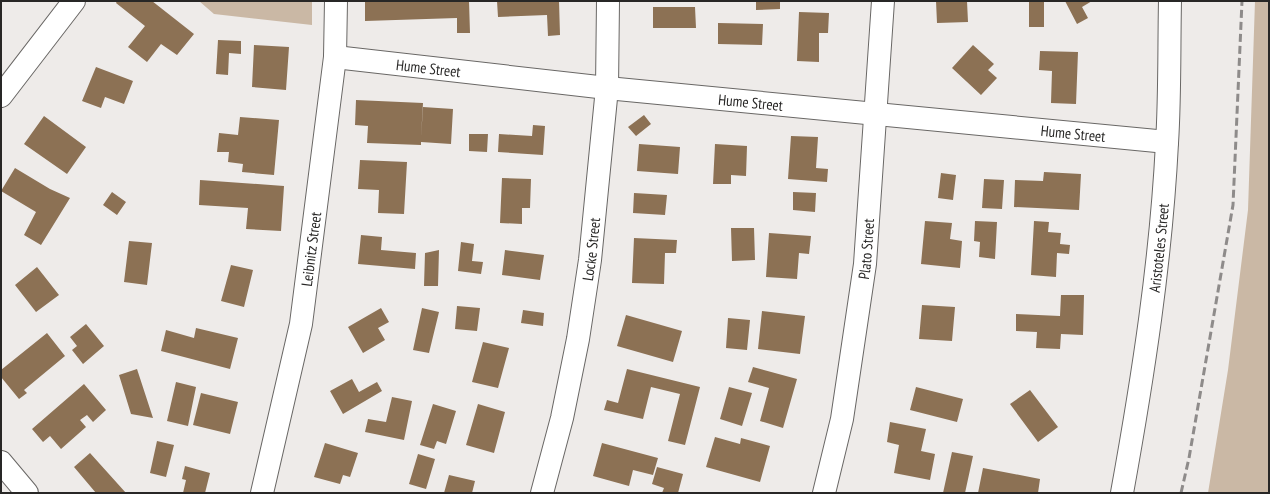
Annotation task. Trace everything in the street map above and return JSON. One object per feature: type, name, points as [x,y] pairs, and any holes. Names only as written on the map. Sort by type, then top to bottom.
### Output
[{"type":"street","points":[[1,96],[74,1]]},
{"type":"street","name":"Leibnitz Street","points":[[262,493],[301,324],[335,57],[336,1]]},
{"type":"street","name":"Locke Street","points":[[542,493],[562,418],[578,339],[590,260],[607,88],[608,1]]},
{"type":"street","name":"Plato Street","points":[[824,493],[842,419],[865,264],[883,1]]},
{"type":"street","name":"Aristoteles Street","points":[[1122,493],[1144,368],[1160,232],[1167,142],[1170,1]]},
{"type":"street","name":"Hume Street","points":[[335,57],[607,88],[1167,142]]},
{"type":"street","points":[[1,462],[27,493]]},
{"type":"shaded area","points":[[199,1],[312,1],[312,25],[214,14]]},
{"type":"shaded area","points":[[1255,1],[1269,1],[1269,493],[1208,493],[1228,370],[1248,210]]},
{"type":"building","points":[[117,1],[152,1],[194,34],[177,55],[161,44],[147,62],[128,47],[145,26],[116,3]]},
{"type":"building","points":[[365,1],[469,1],[470,33],[457,33],[457,18],[365,21]]},
{"type":"building","points":[[497,1],[559,1],[560,35],[548,36],[547,15],[498,17]]},
{"type":"building","points":[[756,1],[780,1],[780,9],[756,10]]},
{"type":"building","points":[[936,1],[967,1],[968,22],[937,23]]},
{"type":"building","points":[[1029,1],[1044,1],[1044,27],[1029,27]]},
{"type":"building","points":[[1065,1],[1092,1],[1082,7],[1088,18],[1077,24]]},
{"type":"building","points":[[653,7],[695,7],[696,28],[653,28]]},
{"type":"building","points":[[799,12],[829,13],[828,33],[819,33],[819,62],[797,61]]},
{"type":"building","points":[[718,23],[763,24],[762,45],[718,44]]},
{"type":"building","points":[[218,40],[241,41],[241,54],[229,53],[228,75],[216,74]]},
{"type":"building","points":[[254,45],[289,47],[286,90],[252,87]]},
{"type":"building","points":[[973,45],[994,64],[988,70],[997,78],[981,95],[952,68]]},
{"type":"building","points":[[1040,51],[1078,52],[1076,104],[1051,103],[1052,71],[1039,70]]},
{"type":"building","points":[[96,67],[133,81],[124,104],[105,97],[101,108],[82,101]]},
{"type":"building","points":[[356,100],[423,103],[421,138],[423,107],[453,109],[451,144],[421,142],[421,145],[367,143],[368,126],[355,125]]},
{"type":"building","points":[[644,115],[651,124],[636,136],[628,127]]},
{"type":"building","points":[[44,116],[86,147],[67,174],[24,144]]},
{"type":"building","points":[[240,117],[279,120],[274,175],[242,172],[243,164],[228,162],[229,152],[217,152],[219,133],[238,135]]},
{"type":"building","points":[[533,125],[545,126],[543,155],[498,152],[499,134],[532,136]]},
{"type":"building","points":[[469,134],[488,134],[487,152],[469,151]]},
{"type":"building","points":[[791,136],[818,137],[816,168],[828,169],[827,182],[788,179]]},
{"type":"building","points":[[639,144],[680,147],[678,174],[637,171]]},
{"type":"building","points":[[715,144],[747,146],[746,176],[731,175],[731,184],[713,184]]},
{"type":"building","points":[[360,160],[407,162],[404,214],[378,213],[379,190],[358,189]]},
{"type":"building","points":[[15,168],[50,189],[70,198],[41,245],[24,235],[36,212],[1,191]]},
{"type":"building","points":[[1044,172],[1081,174],[1079,210],[1014,207],[1015,180],[1043,181]]},
{"type":"building","points":[[941,173],[956,175],[953,200],[938,198]]},
{"type":"building","points":[[502,178],[531,179],[530,208],[522,208],[522,224],[500,223]]},
{"type":"building","points":[[984,179],[1004,180],[1002,209],[982,208]]},
{"type":"building","points":[[200,180],[284,186],[281,231],[246,229],[248,208],[199,205]]},
{"type":"building","points":[[112,192],[126,202],[117,215],[103,205]]},
{"type":"building","points":[[793,192],[816,193],[815,212],[793,210]]},
{"type":"building","points":[[634,193],[667,195],[665,215],[633,213]]},
{"type":"building","points":[[925,221],[952,223],[950,239],[962,241],[960,268],[921,264]]},
{"type":"building","points":[[975,221],[997,222],[995,259],[979,257],[980,242],[974,241]]},
{"type":"building","points":[[1034,221],[1049,222],[1048,232],[1061,233],[1060,244],[1070,245],[1069,254],[1057,253],[1056,277],[1031,275]]},
{"type":"building","points":[[731,228],[754,228],[755,260],[732,261]]},
{"type":"building","points":[[769,233],[811,236],[809,254],[799,253],[797,279],[766,277]]},
{"type":"building","points":[[361,235],[382,237],[381,250],[416,253],[415,269],[358,264]]},
{"type":"building","points":[[634,238],[677,240],[676,253],[665,253],[664,284],[632,283]]},
{"type":"building","points":[[129,241],[152,243],[147,285],[124,282]]},
{"type":"building","points":[[461,242],[474,244],[472,261],[483,262],[481,274],[458,271]]},
{"type":"building","points":[[439,250],[438,286],[424,286],[425,253]]},
{"type":"building","points":[[505,250],[544,255],[540,280],[502,275]]},
{"type":"building","points":[[231,265],[253,270],[244,307],[221,301]]},
{"type":"building","points":[[37,267],[59,295],[36,312],[15,285]]},
{"type":"building","points":[[1061,295],[1084,295],[1083,335],[1061,334],[1060,349],[1036,348],[1037,332],[1016,331],[1016,314],[1060,316]]},
{"type":"building","points":[[922,305],[955,307],[952,341],[919,339]]},
{"type":"building","points":[[457,306],[480,308],[477,331],[455,329]]},
{"type":"building","points":[[381,308],[389,322],[378,328],[385,340],[363,353],[348,327]]},
{"type":"building","points":[[422,308],[439,312],[429,353],[413,350]]},
{"type":"building","points":[[523,310],[544,313],[543,326],[521,323]]},
{"type":"building","points":[[762,311],[805,316],[800,354],[758,349]]},
{"type":"building","points":[[626,315],[682,331],[673,362],[617,346]]},
{"type":"building","points":[[728,318],[750,320],[747,350],[726,348]]},
{"type":"building","points":[[86,324],[104,346],[83,364],[72,350],[77,346],[70,337]]},
{"type":"building","points":[[196,328],[238,338],[230,369],[161,351],[166,330],[194,338]]},
{"type":"building","points":[[47,333],[65,356],[24,390],[27,393],[19,399],[1,377],[1,370]]},
{"type":"building","points":[[483,342],[509,348],[498,388],[472,382]]},
{"type":"building","points":[[753,367],[797,379],[783,428],[760,421],[769,388],[748,382]]},
{"type":"building","points":[[137,369],[153,418],[131,414],[119,375]]},
{"type":"building","points":[[627,369],[700,387],[685,445],[668,441],[680,394],[651,387],[643,419],[604,410],[607,400],[618,403]]},
{"type":"building","points":[[352,379],[359,392],[377,382],[382,391],[343,414],[330,391]]},
{"type":"building","points":[[176,382],[196,387],[188,426],[167,421]]},
{"type":"building","points":[[84,384],[106,410],[93,422],[87,415],[80,420],[86,427],[61,449],[50,436],[43,442],[32,429]]},
{"type":"building","points":[[729,387],[752,393],[742,426],[720,419]]},
{"type":"building","points":[[916,387],[963,399],[957,422],[910,410]]},
{"type":"building","points":[[1030,390],[1058,427],[1038,442],[1010,404]]},
{"type":"building","points":[[201,393],[238,402],[230,434],[193,425]]},
{"type":"building","points":[[392,397],[412,401],[404,440],[365,432],[368,419],[386,422]]},
{"type":"building","points":[[433,404],[456,411],[446,444],[437,441],[434,449],[420,445]]},
{"type":"building","points":[[478,404],[505,412],[494,453],[466,445]]},
{"type":"building","points":[[890,422],[926,429],[921,451],[935,454],[930,480],[894,473],[899,445],[887,442]]},
{"type":"building","points":[[715,437],[740,444],[741,438],[770,446],[760,482],[706,467]]},
{"type":"building","points":[[157,441],[174,445],[166,477],[150,473]]},
{"type":"building","points":[[325,443],[358,453],[350,477],[343,475],[340,484],[314,477]]},
{"type":"building","points":[[602,443],[658,458],[653,475],[633,470],[629,486],[593,476]]},
{"type":"building","points":[[952,452],[973,456],[965,493],[943,493]]},
{"type":"building","points":[[90,453],[126,493],[96,493],[74,467]]},
{"type":"building","points":[[418,454],[435,459],[426,489],[409,484]]},
{"type":"building","points":[[185,466],[210,473],[205,493],[183,493],[186,480],[182,479]]},
{"type":"building","points":[[657,467],[683,474],[678,493],[662,493],[664,488],[652,484]]},
{"type":"building","points":[[983,468],[1040,479],[1038,493],[978,493]]},
{"type":"building","points":[[449,475],[475,481],[472,493],[444,493]]},
{"type":"railway","points":[[1181,493],[1189,458],[1233,205],[1242,1]]}]
